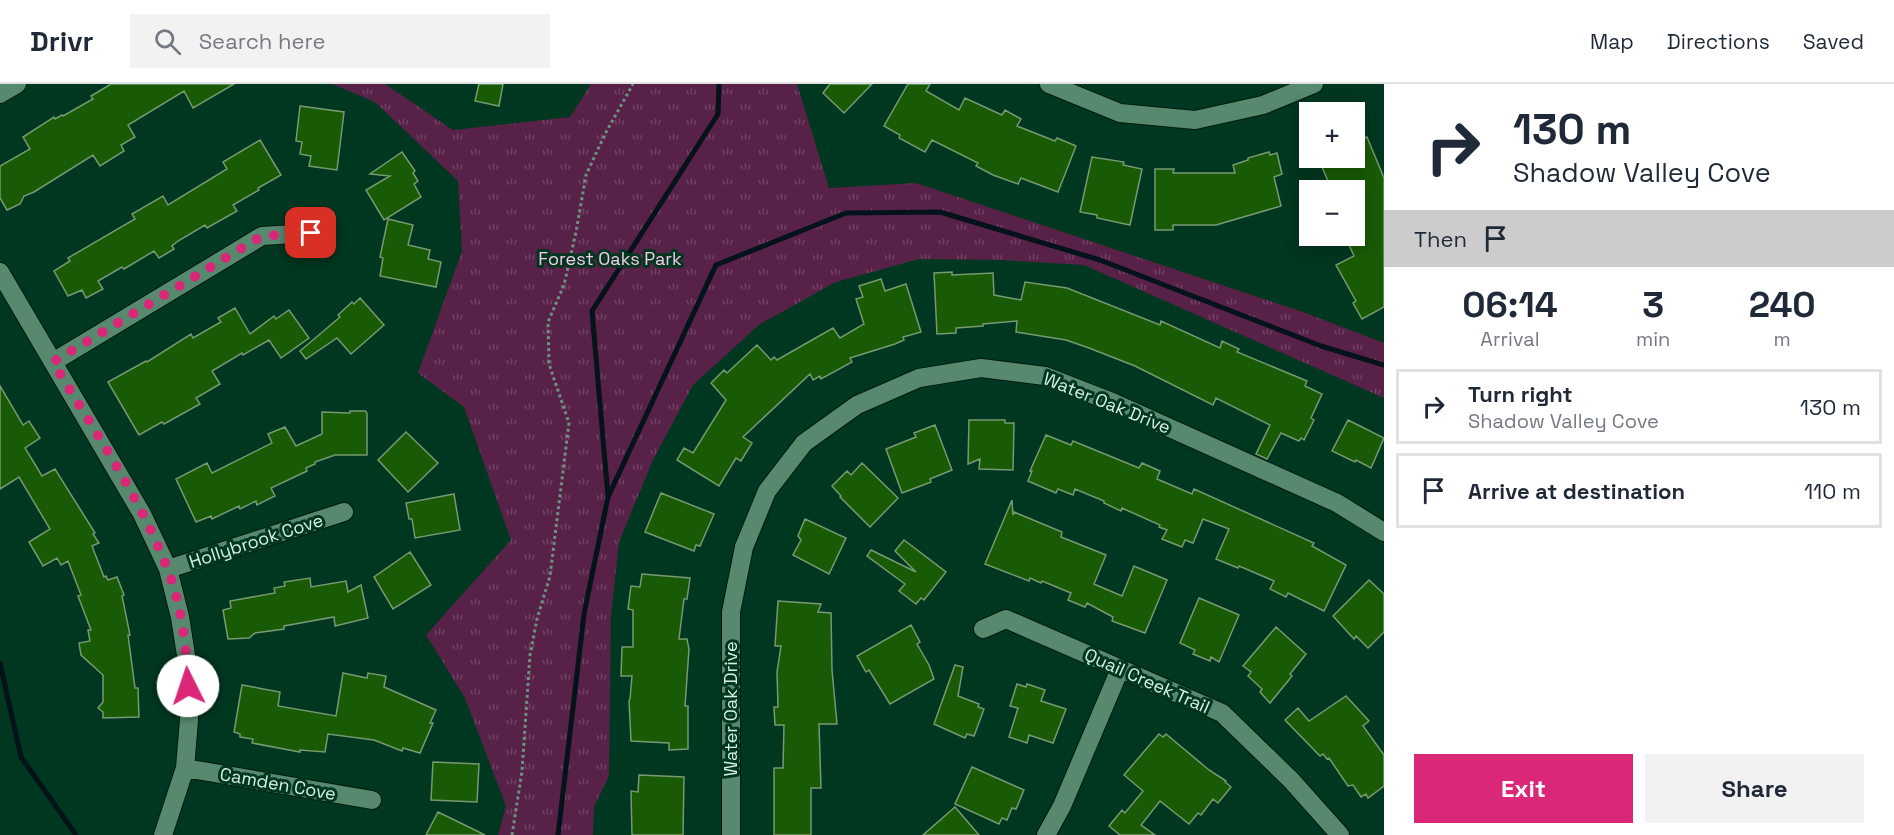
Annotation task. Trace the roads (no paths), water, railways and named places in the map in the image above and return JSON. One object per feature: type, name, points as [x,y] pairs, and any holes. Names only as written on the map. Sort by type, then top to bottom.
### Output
[{"type":"street","points":[[0,94],[17,84]]},
{"type":"street","points":[[1049,84],[1120,113],[1195,120],[1263,105],[1314,84]]},
{"type":"street","points":[[53,362],[262,236],[311,233]]},
{"type":"street","points":[[0,272],[142,514],[168,569],[180,617],[188,669],[189,720],[185,768],[163,835]]},
{"type":"street","name":"Water Oak Drive","points":[[731,835],[731,612],[744,547],[767,492],[804,443],[857,405],[919,378],[981,368],[1045,376],[1112,402],[1337,503],[1384,532]]},
{"type":"street","name":"Hollybrook Cove","points":[[168,569],[344,512]]},
{"type":"street","name":"Quail Creek Trail","points":[[983,629],[1006,619],[1222,714],[1291,780],[1340,835]]},
{"type":"street","points":[[1046,835],[1062,806],[1120,669]]},
{"type":"street","name":"Camden Cove","points":[[185,768],[372,800]]},
{"type":"waterway","points":[[558,835],[584,614],[608,497],[592,311],[718,114],[719,84]]},
{"type":"waterway","points":[[608,497],[716,265],[846,213],[940,212],[1100,260],[1321,346],[1384,365]]},
{"type":"waterway","points":[[0,663],[21,757],[76,835]]},
{"type":"park label","name":"Forest Oaks Park","points":[[610,259]]}]
